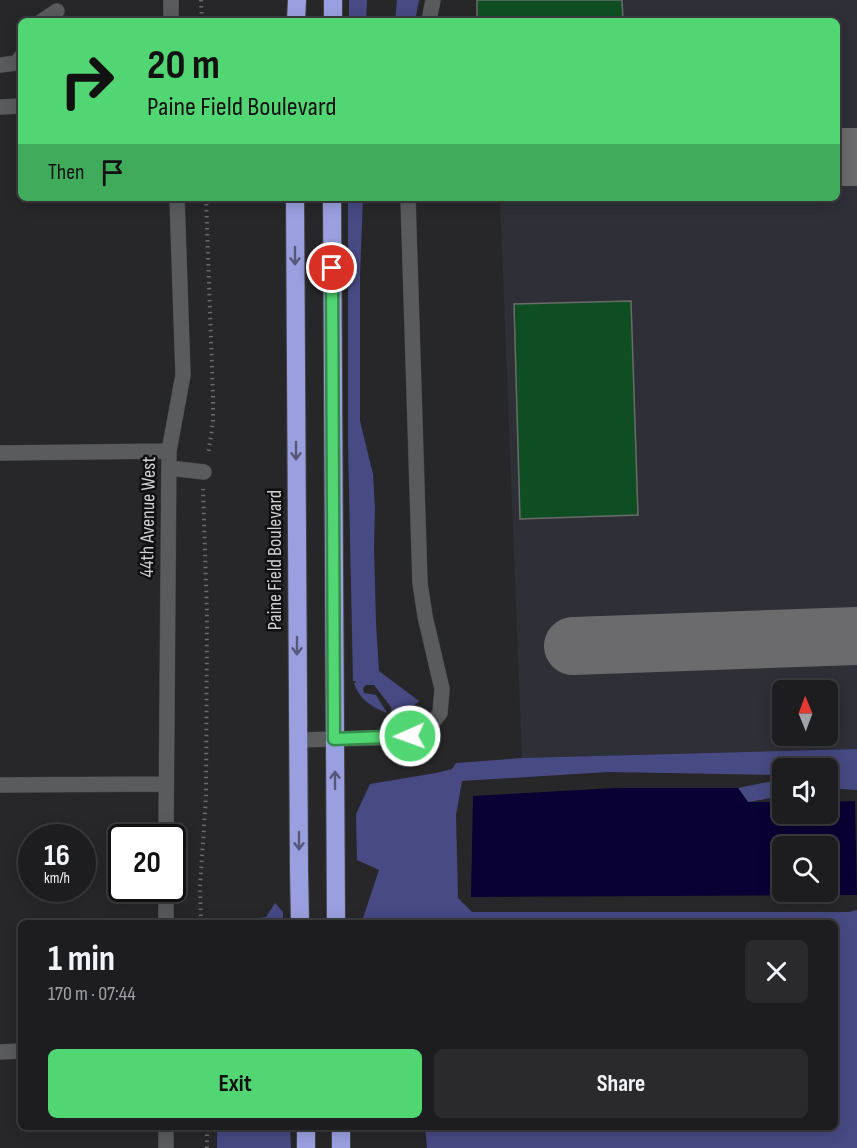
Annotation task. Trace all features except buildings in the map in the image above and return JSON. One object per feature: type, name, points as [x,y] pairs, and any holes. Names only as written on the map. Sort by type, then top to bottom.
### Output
[{"type":"highway","points":[[296,18],[297,0]]},
{"type":"highway","points":[[333,0],[333,18]]},
{"type":"highway","name":"Paine Field Boulevard","points":[[295,201],[300,920]]},
{"type":"highway","points":[[332,201],[336,920]]},
{"type":"highway","points":[[306,1130],[306,1148]]},
{"type":"highway","points":[[341,1130],[341,1148]]},
{"type":"street","points":[[171,0],[171,18]]},
{"type":"street","points":[[430,18],[433,0]]},
{"type":"street","points":[[47,18],[57,12]]},
{"type":"street","points":[[0,65],[16,63],[18,61]]},
{"type":"street","points":[[0,106],[18,106]]},
{"type":"street","name":"44th Avenue West","points":[[166,824],[169,451],[183,375],[177,201]]},
{"type":"street","points":[[298,740],[410,736],[426,730],[440,713],[442,689],[425,616],[420,583],[408,201]]},
{"type":"street","points":[[0,453],[169,451]]},
{"type":"street","points":[[169,468],[204,472]]},
{"type":"street","points":[[0,785],[166,784]]},
{"type":"street","points":[[166,902],[166,920]]},
{"type":"street","points":[[0,1052],[18,1051]]},
{"type":"street","points":[[166,1130],[166,1148]]},
{"type":"path","points":[[201,0],[202,18]]},
{"type":"path","points":[[201,920],[200,887],[206,797],[207,614],[202,488],[213,422],[206,201]]},
{"type":"path","points":[[207,1130],[207,1148]]},
{"type":"shaded area","points":[[349,0],[367,0],[366,18],[349,18]]},
{"type":"shaded area","points":[[397,0],[419,0],[416,18],[395,18]]},
{"type":"shaded area","points":[[622,0],[857,0],[857,749],[522,758],[500,201],[840,201],[840,18],[623,18]]},
{"type":"shaded area","points":[[348,201],[363,201],[360,276],[360,421],[373,474],[379,671],[419,701],[411,708],[392,714],[391,707],[374,685],[366,685],[363,688],[364,693],[376,695],[387,713],[366,702],[356,689],[354,683],[356,681],[353,681],[348,441]]},
{"type":"shaded area","points":[[857,749],[857,790],[838,789],[838,758],[772,758],[772,775],[608,772],[462,781],[456,815],[458,898],[472,912],[849,912],[857,910],[857,1148],[427,1148],[425,1130],[838,1130],[838,920],[362,920],[379,870],[357,860],[356,814],[370,784],[436,773],[452,769],[456,763],[522,758]]},
{"type":"shaded area","points":[[772,781],[772,798],[748,802],[738,788]]},
{"type":"shaded area","points":[[615,788],[738,788],[748,802],[772,802],[772,824],[838,824],[838,802],[855,801],[857,895],[838,895],[838,836],[772,836],[772,895],[471,897],[473,796]]},
{"type":"shaded area","points":[[275,903],[283,912],[283,920],[245,920],[266,917]]},
{"type":"shaded area","points":[[217,1130],[290,1130],[291,1148],[217,1148]]},
{"type":"taxiway","points":[[840,157],[857,157]]},
{"type":"taxiway","points":[[573,646],[857,636]]},
{"type":"route","points":[[332,268],[334,739],[410,736]]}]
